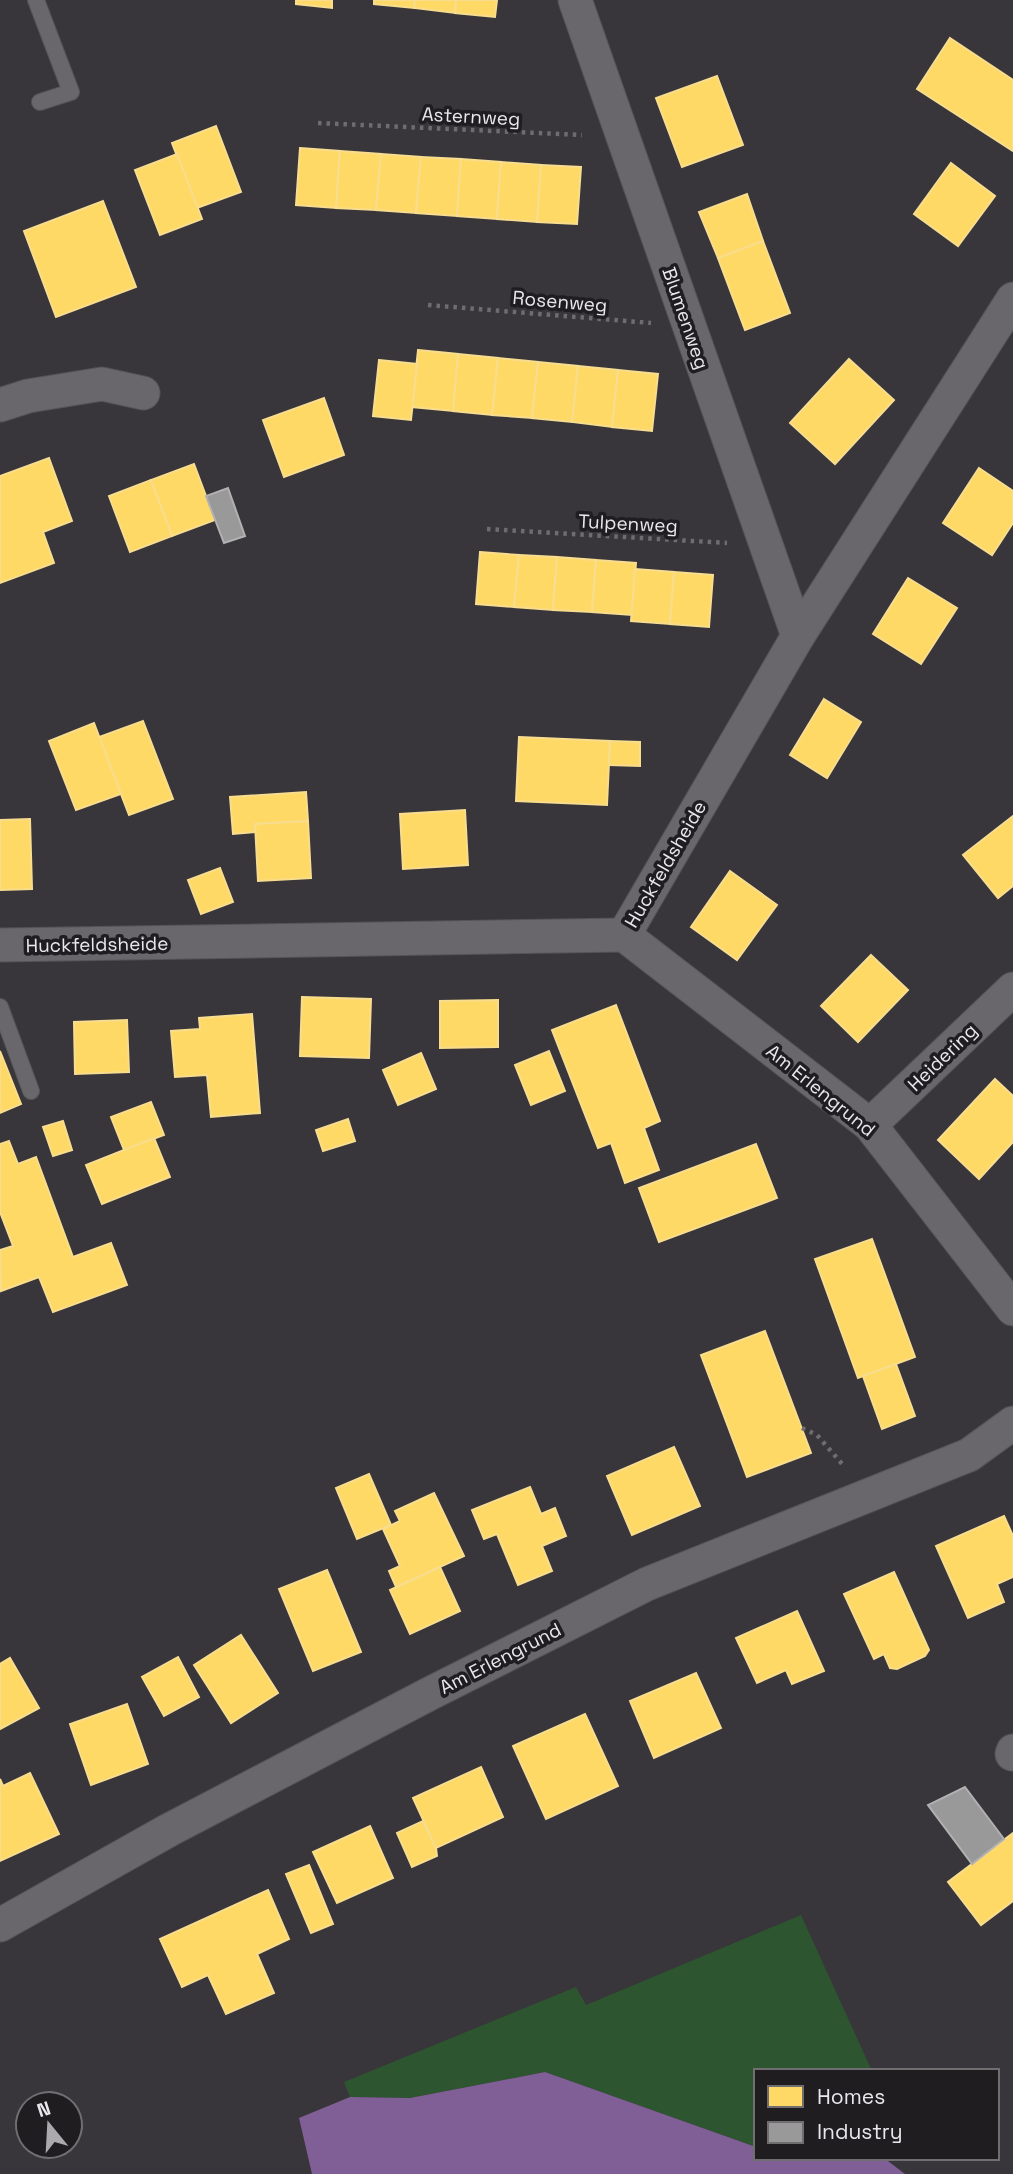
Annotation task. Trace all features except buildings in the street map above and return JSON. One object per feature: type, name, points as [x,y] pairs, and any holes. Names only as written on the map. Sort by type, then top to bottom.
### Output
[{"type":"street","name":"Blumenweg","points":[[575,0],[798,636]]},
{"type":"street","name":"Huckfeldsheide","points":[[0,945],[624,935],[798,636],[1013,299]]},
{"type":"street","points":[[0,405],[28,396],[102,384],[142,393]]},
{"type":"street","name":"Am Erlengrund","points":[[624,935],[870,1125],[1013,1309]]},
{"type":"street","name":"Heidering","points":[[870,1125],[1013,989]]},
{"type":"street","name":"Am Erlengrund","points":[[0,1925],[169,1830],[635,1590],[969,1455],[1013,1423]]},
{"type":"lane","points":[[36,0],[71,92],[40,102]]},
{"type":"lane","points":[[0,1007],[31,1091]]},
{"type":"path","name":"Asternweg","points":[[318,122],[622,137]]},
{"type":"path","name":"Rosenweg","points":[[428,305],[689,326]]},
{"type":"path","name":"Tulpenweg","points":[[487,529],[766,545]]},
{"type":"path","points":[[802,1427],[817,1435],[836,1455],[866,1496]]},
{"type":"green space","points":[[801,1915],[871,2069],[754,2069],[754,2146],[545,2072],[410,2098],[350,2097],[344,2082],[576,1987],[586,2005]]},
{"type":"shaded area","points":[[545,2072],[754,2146],[754,2160],[887,2160],[905,2174],[312,2174],[299,2118],[350,2097],[410,2098]]}]
